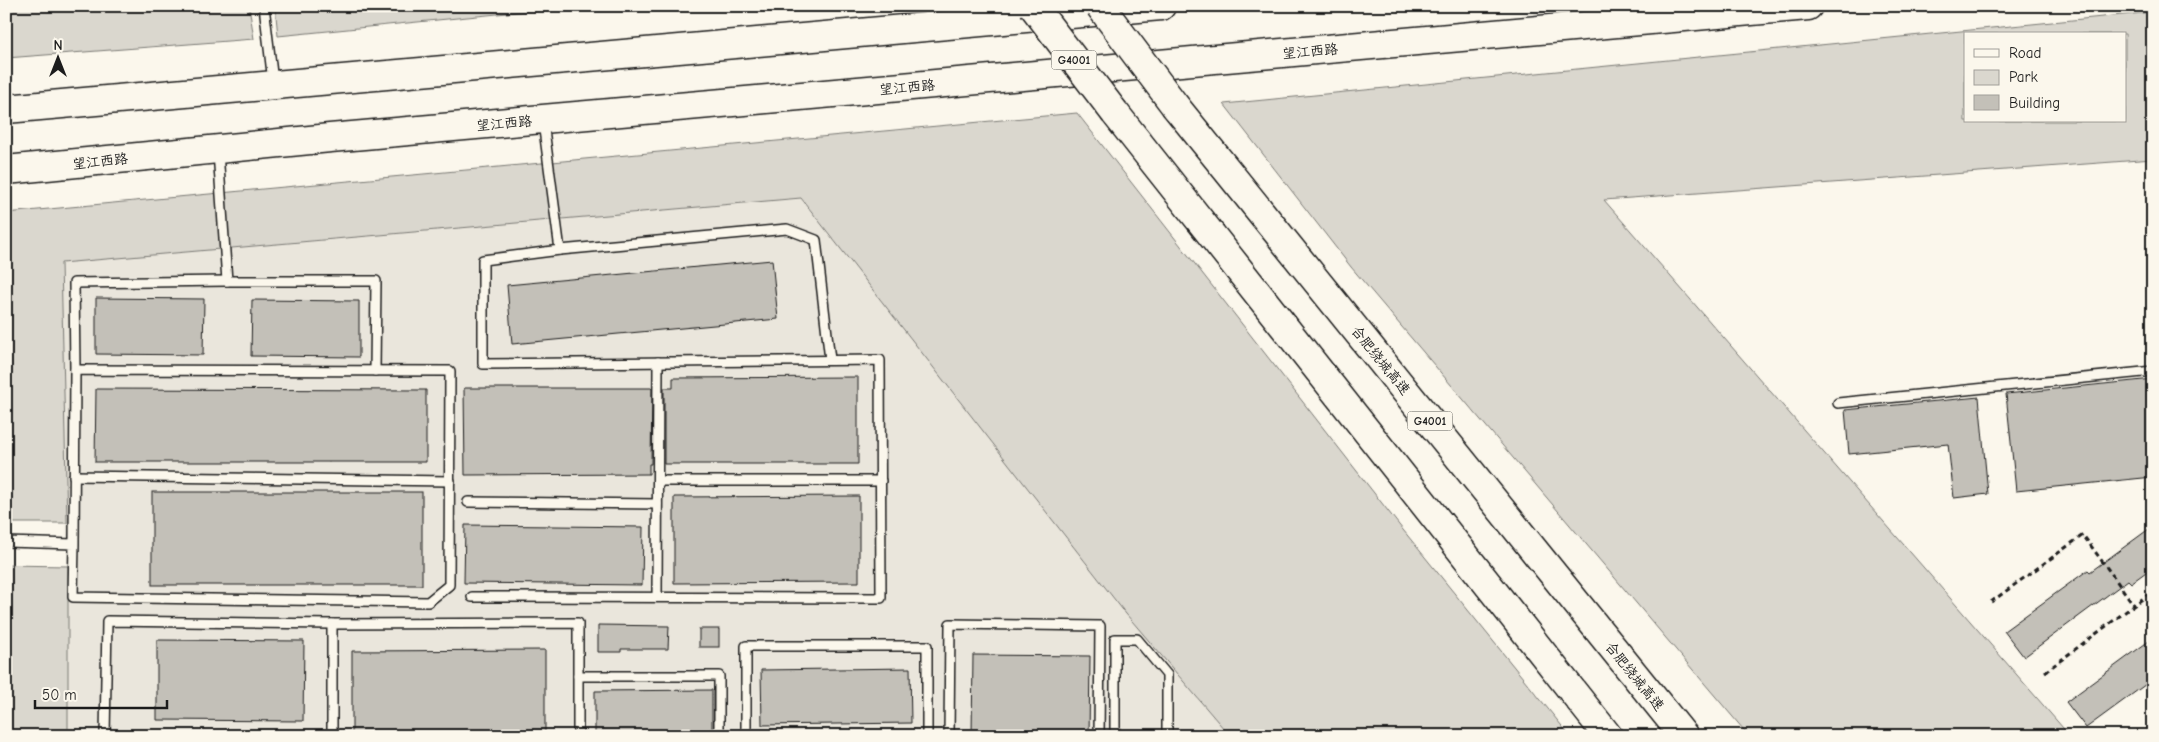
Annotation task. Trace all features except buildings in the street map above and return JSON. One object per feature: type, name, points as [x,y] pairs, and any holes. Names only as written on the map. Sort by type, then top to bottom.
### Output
[{"type":"main road","name":"G4001","points":[[1033,6],[1115,113],[1608,736]]},
{"type":"main road","name":"合肥绕城高速","points":[[1100,6],[1176,106],[1684,736]]},
{"type":"main road","points":[[6,109],[1161,6]]},
{"type":"main road","name":"望江西路","points":[[6,170],[543,119],[1808,6]]},
{"type":"lane","points":[[264,6],[273,85]]},
{"type":"lane","points":[[543,119],[560,250]]},
{"type":"lane","points":[[218,149],[227,281]]},
{"type":"lane","points":[[472,597],[881,598],[880,360],[483,364],[483,260],[560,250],[787,229],[816,240],[830,360]]},
{"type":"lane","points":[[75,370],[375,371],[450,371],[449,585],[428,602],[73,597],[74,282],[376,281],[375,371]]},
{"type":"lane","points":[[657,598],[658,362]]},
{"type":"lane","points":[[1838,403],[2153,371]]},
{"type":"lane","points":[[74,476],[450,481]]},
{"type":"lane","points":[[658,480],[881,481]]},
{"type":"lane","points":[[468,502],[657,504]]},
{"type":"lane","points":[[9,542],[74,544]]},
{"type":"lane","points":[[105,736],[107,621],[332,624],[578,623],[578,736]]},
{"type":"lane","points":[[332,624],[332,736]]},
{"type":"lane","points":[[949,736],[950,624],[1100,626],[1099,736]]},
{"type":"lane","points":[[1115,736],[1115,639],[1138,639],[1167,675],[1167,736]]},
{"type":"lane","points":[[746,736],[746,646],[927,646],[927,736]]},
{"type":"lane","points":[[578,676],[719,676],[719,736]]},
{"type":"path","points":[[1991,602],[2083,535],[2134,605]]},
{"type":"path","points":[[2045,672],[2153,591]]},
{"type":"path","points":[[2139,736],[2153,727]]},
{"type":"shaded area","points":[[801,198],[1126,614],[1230,736],[68,736],[68,605],[61,263]]},
{"type":"green space","points":[[6,6],[249,6],[254,39],[6,58]]},
{"type":"green space","points":[[275,6],[577,6],[278,36]]},
{"type":"green space","points":[[2153,12],[2153,159],[1604,200],[2070,736],[1749,736],[1351,267],[1224,104]]},
{"type":"green space","points":[[1077,113],[1399,525],[1570,736],[1230,736],[1126,614],[801,198],[61,263],[67,523],[6,523],[6,213]]},
{"type":"green space","points":[[6,565],[68,566],[68,736],[6,736]]}]
